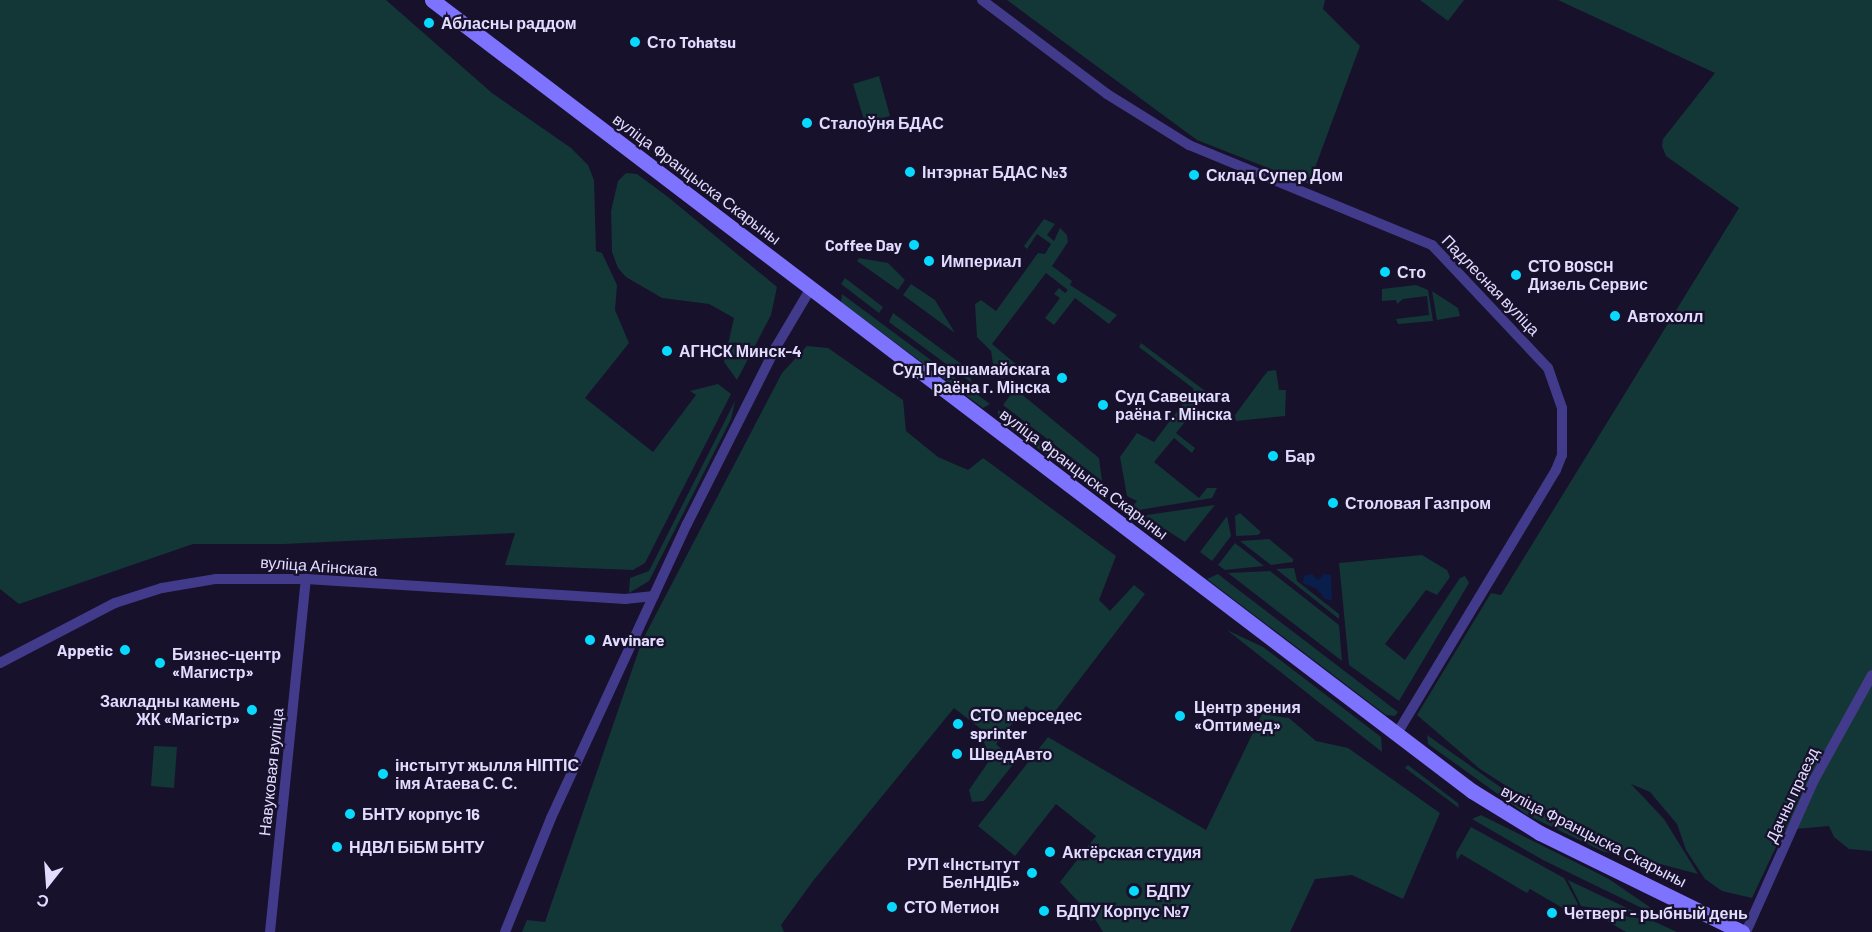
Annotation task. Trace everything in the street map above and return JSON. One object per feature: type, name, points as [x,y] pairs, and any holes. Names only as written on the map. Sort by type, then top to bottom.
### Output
[{"type":"main road","name":"вуліца Францыска Скарыны","points":[[432,0],[1396,735],[1521,822],[1744,932]]},
{"type":"street","name":"Падлесная вуліца","points":[[982,0],[1107,94],[1189,144],[1432,245],[1548,368],[1562,408],[1562,455],[1556,470],[1396,735]]},
{"type":"street","points":[[505,932],[551,818],[654,596],[766,367],[811,288]]},
{"type":"street","name":"вуліца Агінскага","points":[[0,663],[93,612],[154,590],[228,578],[306,579],[625,599],[654,596]]},
{"type":"street","name":"Навуковая вуліца","points":[[270,932],[306,579]]},
{"type":"street","name":"Дачны праезд","points":[[1744,932],[1815,780],[1872,675]]},
{"type":"green space","points":[[0,0],[386,0],[492,93],[571,148],[588,165],[594,180],[596,251],[602,253],[617,285],[615,310],[629,343],[585,398],[653,452],[696,395],[690,391],[718,384],[731,394],[645,563],[633,570],[505,565],[515,533],[284,544],[193,544],[19,604],[0,589]]},
{"type":"green space","points":[[1007,0],[1325,0],[1323,9],[1360,46],[1309,184],[1197,140]]},
{"type":"green space","points":[[1420,0],[1464,0],[1448,21]]},
{"type":"green space","points":[[1558,0],[1872,0],[1872,851],[1849,849],[1834,837],[1829,826],[1784,830],[1752,898],[1722,891],[1705,879],[1686,850],[1677,824],[1650,792],[1631,784],[1664,819],[1698,874],[1641,859],[1530,801],[1480,769],[1417,715],[1491,593],[1501,595],[1739,208],[1666,156],[1662,146],[1663,139],[1715,73]]},
{"type":"green space","points":[[879,76],[890,116],[865,123],[853,84]]},
{"type":"green space","points":[[626,173],[637,174],[668,197],[777,287],[771,315],[737,380],[724,362],[734,318],[709,304],[662,298],[626,277],[618,268],[612,252],[611,211],[618,181]]},
{"type":"green space","points":[[1044,219],[1055,224],[1047,235],[1054,241],[1060,228],[1067,235],[1068,242],[1052,266],[1072,281],[1070,285],[1117,315],[1109,324],[1075,298],[1054,325],[1045,318],[1060,298],[1054,294],[1059,288],[1065,293],[1068,290],[1046,273],[992,344],[1018,366],[1013,375],[1002,378],[994,370],[991,351],[977,337],[975,304],[981,300],[996,311],[1038,253],[1045,254],[1051,244],[1037,234],[1027,249],[1024,246]]},
{"type":"green space","points":[[859,258],[888,263],[905,280],[898,290],[857,261]]},
{"type":"green space","points":[[845,278],[883,307],[879,313],[841,284]]},
{"type":"green space","points":[[911,284],[935,300],[955,333],[903,295]]},
{"type":"green space","points":[[1416,285],[1428,290],[1433,321],[1398,324],[1396,319],[1429,315],[1427,296],[1403,299],[1397,304],[1396,300],[1382,301],[1382,289]]},
{"type":"green space","points":[[1432,291],[1458,308],[1460,316],[1437,320]]},
{"type":"green space","points":[[842,294],[990,404],[983,408],[841,302]]},
{"type":"green space","points":[[893,313],[968,369],[972,383],[889,322]]},
{"type":"green space","points":[[1141,343],[1208,393],[1176,433],[1195,448],[1192,453],[1174,438],[1154,462],[1199,498],[1207,488],[1217,488],[1212,498],[1139,510],[1133,506],[1137,501],[1127,496],[1120,457],[1137,433],[1154,442],[1194,389],[1139,347]]},
{"type":"green space","points":[[807,346],[828,348],[903,400],[906,431],[938,457],[968,470],[983,458],[1116,556],[1099,600],[1110,611],[1134,585],[1145,594],[1047,722],[1026,706],[996,744],[1015,762],[984,801],[972,802],[969,790],[989,761],[981,729],[954,708],[813,881],[781,925],[784,932],[522,932],[527,920],[545,922],[642,641],[782,373]]},
{"type":"green space","points":[[1276,370],[1279,390],[1286,390],[1285,416],[1236,421],[1235,415],[1263,377],[1268,371]]},
{"type":"green space","points":[[1019,392],[1099,458],[1102,481],[1003,405],[1012,393]]},
{"type":"green space","points":[[735,401],[731,419],[649,581],[629,593],[630,578],[649,571]]},
{"type":"green space","points":[[998,410],[1088,476],[1066,469],[998,419]]},
{"type":"green space","points":[[1215,505],[1185,542],[1146,517],[1147,515]]},
{"type":"green space","points":[[1240,513],[1261,532],[1258,535],[1236,536],[1235,516]]},
{"type":"green space","points":[[1227,516],[1231,536],[1212,561],[1200,552]]},
{"type":"green space","points":[[1269,539],[1293,559],[1293,562],[1271,565],[1240,541]]},
{"type":"green space","points":[[1235,543],[1264,566],[1225,570],[1218,565]]},
{"type":"green space","points":[[1422,555],[1447,570],[1450,577],[1437,595],[1426,590],[1385,644],[1405,660],[1460,578],[1465,576],[1469,583],[1399,701],[1349,665],[1339,563]]},
{"type":"green space","points":[[1294,568],[1297,581],[1339,614],[1339,619],[1276,569]]},
{"type":"green space","points":[[1270,571],[1339,625],[1342,661],[1228,573]]},
{"type":"green space","points":[[1218,574],[1398,712],[1395,716],[1386,715],[1207,579]]},
{"type":"green space","points":[[1227,630],[1263,647],[1381,737],[1382,752]]},
{"type":"green space","points":[[1262,714],[1289,718],[1316,741],[1348,748],[1440,813],[1403,899],[1352,875],[1315,879],[1290,932],[1103,932],[1095,919],[1091,921],[1072,906],[1082,906],[1060,882],[1096,836],[1056,804],[1015,856],[978,826],[1048,737],[1206,830]]},
{"type":"green space","points":[[1427,735],[1520,801],[1651,866],[1602,851],[1527,815],[1428,744]]},
{"type":"green space","points":[[154,746],[177,747],[174,788],[151,786]]},
{"type":"green space","points":[[1408,765],[1458,803],[1459,808],[1405,768]]},
{"type":"green space","points":[[1481,815],[1609,879],[1654,910],[1650,912],[1543,860],[1472,819]]},
{"type":"green space","points":[[1471,827],[1564,878],[1578,904],[1573,914],[1530,889],[1527,893],[1461,854],[1457,860],[1456,853]]},
{"type":"green space","points":[[1568,880],[1646,917],[1581,906]]},
{"type":"green space","points":[[1588,910],[1651,920],[1677,932],[1626,932]]},
{"type":"water","points":[[1312,574],[1318,580],[1324,574],[1331,575],[1332,600],[1325,599],[1317,589],[1303,583],[1304,576]]},
{"type":"place","name":"Абласны раддом","points":[[429,23]]},
{"type":"place","name":"Сто Tohatsu","points":[[635,42]]},
{"type":"place","name":"Сталоўня БДАС","points":[[807,123]]},
{"type":"place","name":"Інтэрнат БДАС №3","points":[[910,172]]},
{"type":"place","name":"Склад Супер Дом","points":[[1194,175]]},
{"type":"place","name":"Coffee Day","points":[[914,245]]},
{"type":"place","name":"Империал","points":[[929,261]]},
{"type":"place","name":"Сто","points":[[1385,272]]},
{"type":"place","name":"СТО BOSCH Дизель Сервис","points":[[1516,275]]},
{"type":"place","name":"Автохолл","points":[[1615,316]]},
{"type":"place","name":"АГНСК Минск-4","points":[[667,351]]},
{"type":"place","name":"Суд Першамайскага раёна г. Мінска","points":[[1062,378]]},
{"type":"place","name":"Суд Савецкага раёна г. Мінска","points":[[1103,405]]},
{"type":"place","name":"Бар","points":[[1273,456]]},
{"type":"place","name":"Столовая Газпром","points":[[1333,503]]},
{"type":"place","name":"Avvinare","points":[[590,640]]},
{"type":"place","name":"Appetic","points":[[125,650]]},
{"type":"place","name":"Бизнес-центр «Магистр»","points":[[160,663]]},
{"type":"place","name":"Закладны камень ЖК «Магістр»","points":[[252,710]]},
{"type":"place","name":"Центр зрения «Оптимед»","points":[[1180,716]]},
{"type":"place","name":"СТО мерседес sprinter","points":[[958,724]]},
{"type":"place","name":"ШведАвто","points":[[957,754]]},
{"type":"place","name":"інстытут жылля НІПТІС імя Атаева С. С.","points":[[383,774]]},
{"type":"place","name":"БНТУ корпус 16","points":[[350,814]]},
{"type":"place","name":"НДВЛ БіБМ БНТУ","points":[[337,847]]},
{"type":"place","name":"Актёрская студия","points":[[1050,852]]},
{"type":"place","name":"РУП «Інстытут БелНДІБ»","points":[[1032,873]]},
{"type":"place","name":"БДПУ","points":[[1134,891]]},
{"type":"place","name":"СТО Метион","points":[[892,907]]},
{"type":"place","name":"БДПУ Корпус №7","points":[[1044,911]]},
{"type":"place","name":"Четверг - рыбный день","points":[[1552,913]]}]
